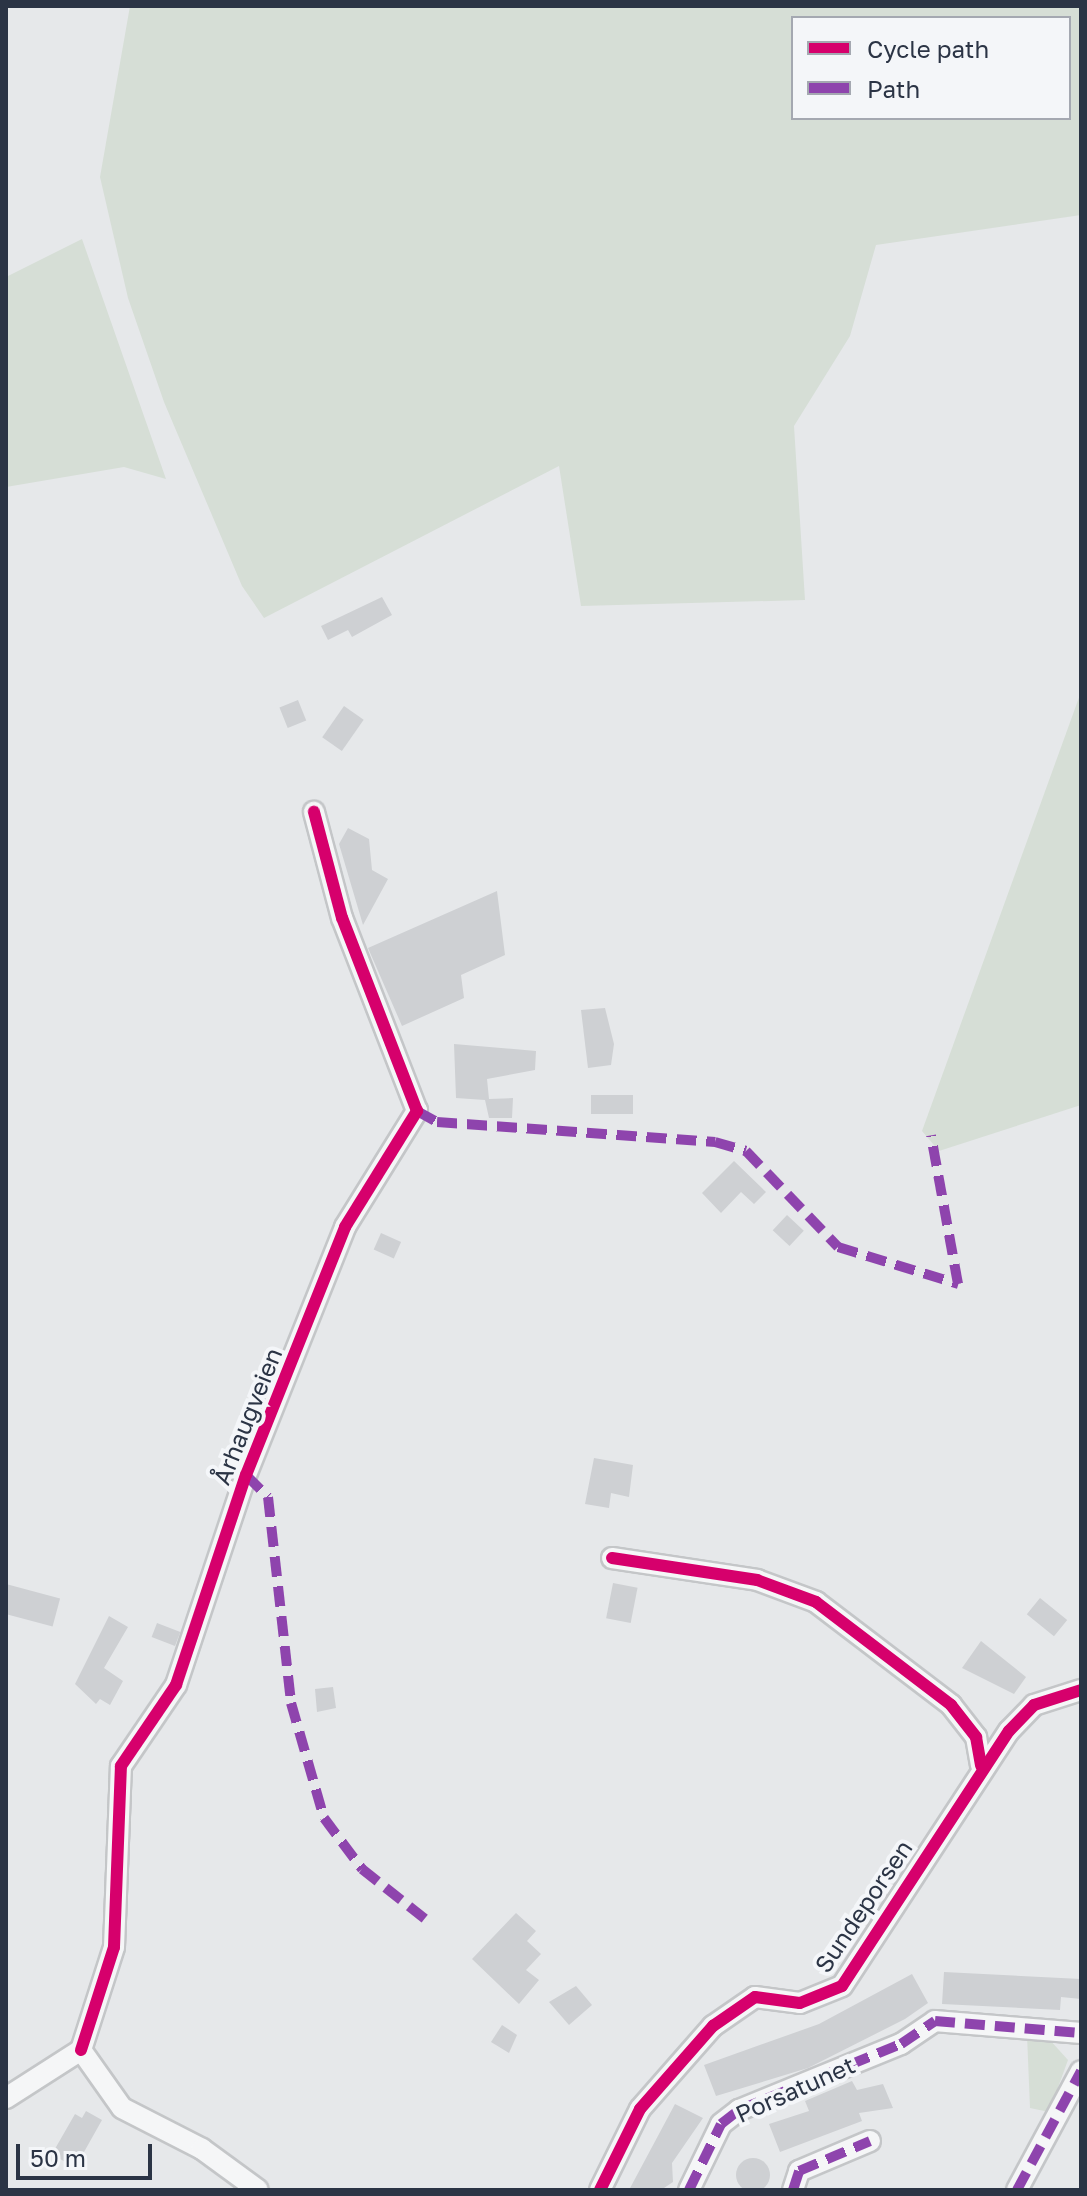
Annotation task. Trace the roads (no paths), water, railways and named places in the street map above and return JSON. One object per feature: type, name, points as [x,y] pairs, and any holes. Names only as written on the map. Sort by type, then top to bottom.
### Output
[{"type":"street","name":"Århaugveien","points":[[81,2050],[114,1947],[121,1766],[176,1685],[246,1475],[345,1227],[417,1111],[342,918],[314,812]]},
{"type":"street","points":[[612,1558],[757,1580],[816,1602],[951,1705],[976,1737],[981,1766]]},
{"type":"street","name":"Sundeporsen","points":[[600,2190],[640,2109],[713,2026],[755,1997],[800,2003],[842,1986],[981,1766],[1034,1705],[1081,1690]]},
{"type":"street","name":"Porsatunet","points":[[689,2190],[721,2124],[739,2110],[901,2044],[935,2021],[1081,2033]]},
{"type":"street","points":[[6,2098],[81,2050],[122,2108],[202,2149],[258,2190]]},
{"type":"street","points":[[1017,2190],[1081,2071]]},
{"type":"street","points":[[793,2190],[799,2171],[870,2141]]}]
